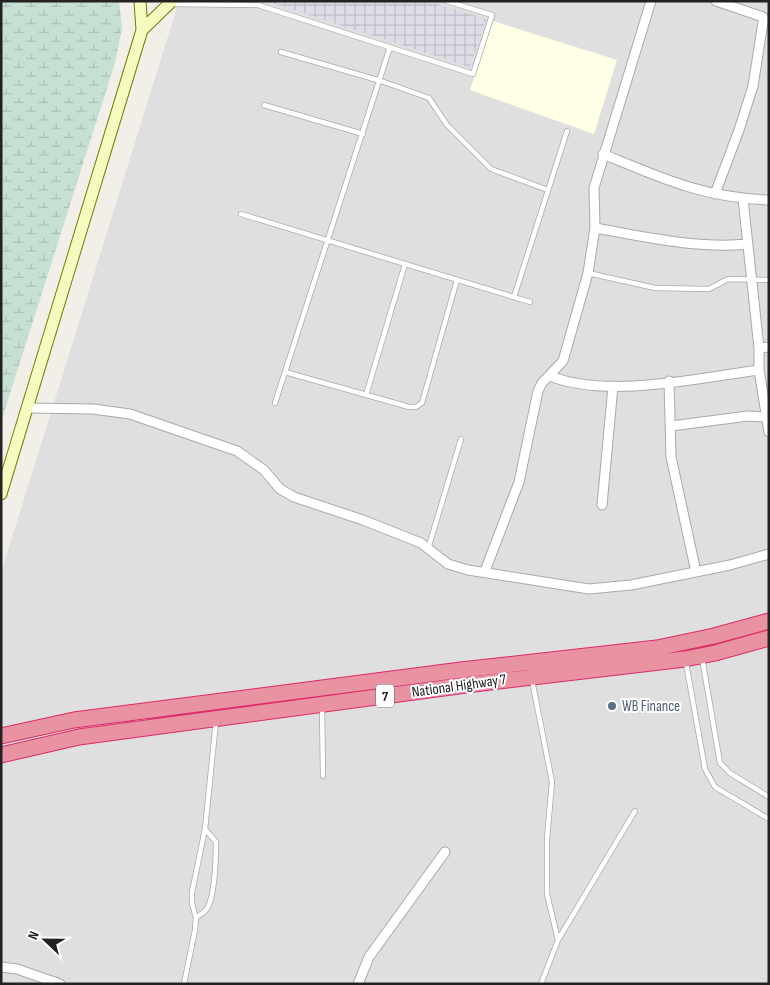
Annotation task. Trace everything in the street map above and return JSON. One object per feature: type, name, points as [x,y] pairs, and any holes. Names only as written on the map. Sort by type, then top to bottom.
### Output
[{"type":"highway","name":"National Highway 7","points":[[1,736],[74,720],[461,670],[657,648],[714,636],[769,620]]},
{"type":"highway","name":"National Highway 7","points":[[1,755],[79,737],[466,685],[685,659],[769,638]]},
{"type":"highway","points":[[461,670],[466,685]]},
{"type":"highway","points":[[244,699],[246,715]]},
{"type":"highway","points":[[74,720],[79,737]]},
{"type":"street","points":[[1,494],[142,30],[140,1]]},
{"type":"street","points":[[485,571],[519,482],[538,391],[542,383],[563,361],[588,273],[595,228],[594,188],[651,1]]},
{"type":"street","points":[[715,194],[753,86],[763,22],[763,16],[716,1]]},
{"type":"street","points":[[142,30],[171,2]]},
{"type":"street","points":[[603,154],[682,186],[743,199],[769,200]]},
{"type":"street","points":[[743,199],[753,280],[759,370],[765,417],[769,432]]},
{"type":"street","points":[[595,228],[692,244],[723,246],[748,244]]},
{"type":"street","points":[[759,348],[769,348]]},
{"type":"street","points":[[550,376],[568,383],[613,386],[759,370]]},
{"type":"street","points":[[669,381],[672,457],[696,572]]},
{"type":"street","points":[[602,505],[613,386]]},
{"type":"street","points":[[28,408],[93,409],[130,414],[237,451],[264,470],[280,489],[294,497],[363,520],[421,543],[448,564],[468,570],[485,571],[589,589],[631,585],[696,572],[769,554]]},
{"type":"street","points":[[671,426],[748,416],[765,417]]},
{"type":"street","points":[[358,984],[369,956],[445,852]]},
{"type":"street","points":[[1,967],[17,969],[60,984]]},
{"type":"lane","points":[[171,2],[259,3],[472,74],[492,15],[447,1]]},
{"type":"lane","points":[[468,8],[471,1]]},
{"type":"lane","points":[[275,403],[381,81],[390,47]]},
{"type":"lane","points":[[281,52],[381,81],[429,98],[447,125],[491,169],[548,190]]},
{"type":"lane","points":[[264,105],[363,134]]},
{"type":"lane","points":[[514,297],[567,131]]},
{"type":"lane","points":[[241,214],[530,302]]},
{"type":"lane","points":[[366,395],[405,264]]},
{"type":"lane","points":[[588,273],[655,288],[709,289],[728,279],[769,280]]},
{"type":"lane","points":[[285,372],[409,407],[416,407],[422,403],[457,280]]},
{"type":"lane","points":[[428,548],[461,439]]},
{"type":"lane","points":[[701,656],[720,763],[730,772],[769,797]]},
{"type":"lane","points":[[685,659],[705,769],[715,787],[769,819]]},
{"type":"lane","points":[[531,677],[552,782],[547,838],[547,894],[558,940]]},
{"type":"lane","points":[[322,705],[323,776]]},
{"type":"lane","points":[[184,984],[196,918],[192,903],[192,892],[205,829],[217,719]]},
{"type":"lane","points":[[541,984],[558,940],[635,811]]},
{"type":"lane","points":[[196,918],[207,910],[216,855],[216,842],[205,829]]},
{"type":"shaded area","points":[[179,1],[769,1],[769,984],[1,984],[1,573]]},
{"type":"shaded area","points":[[266,1],[426,1],[486,19],[470,67]]},
{"type":"shaded area","points":[[493,21],[617,60],[594,134],[470,90]]},
{"type":"green space","points":[[1,1],[119,1],[122,28],[115,63],[1,422]]},
{"type":"place","name":"WB Finance","points":[[612,706]]}]
